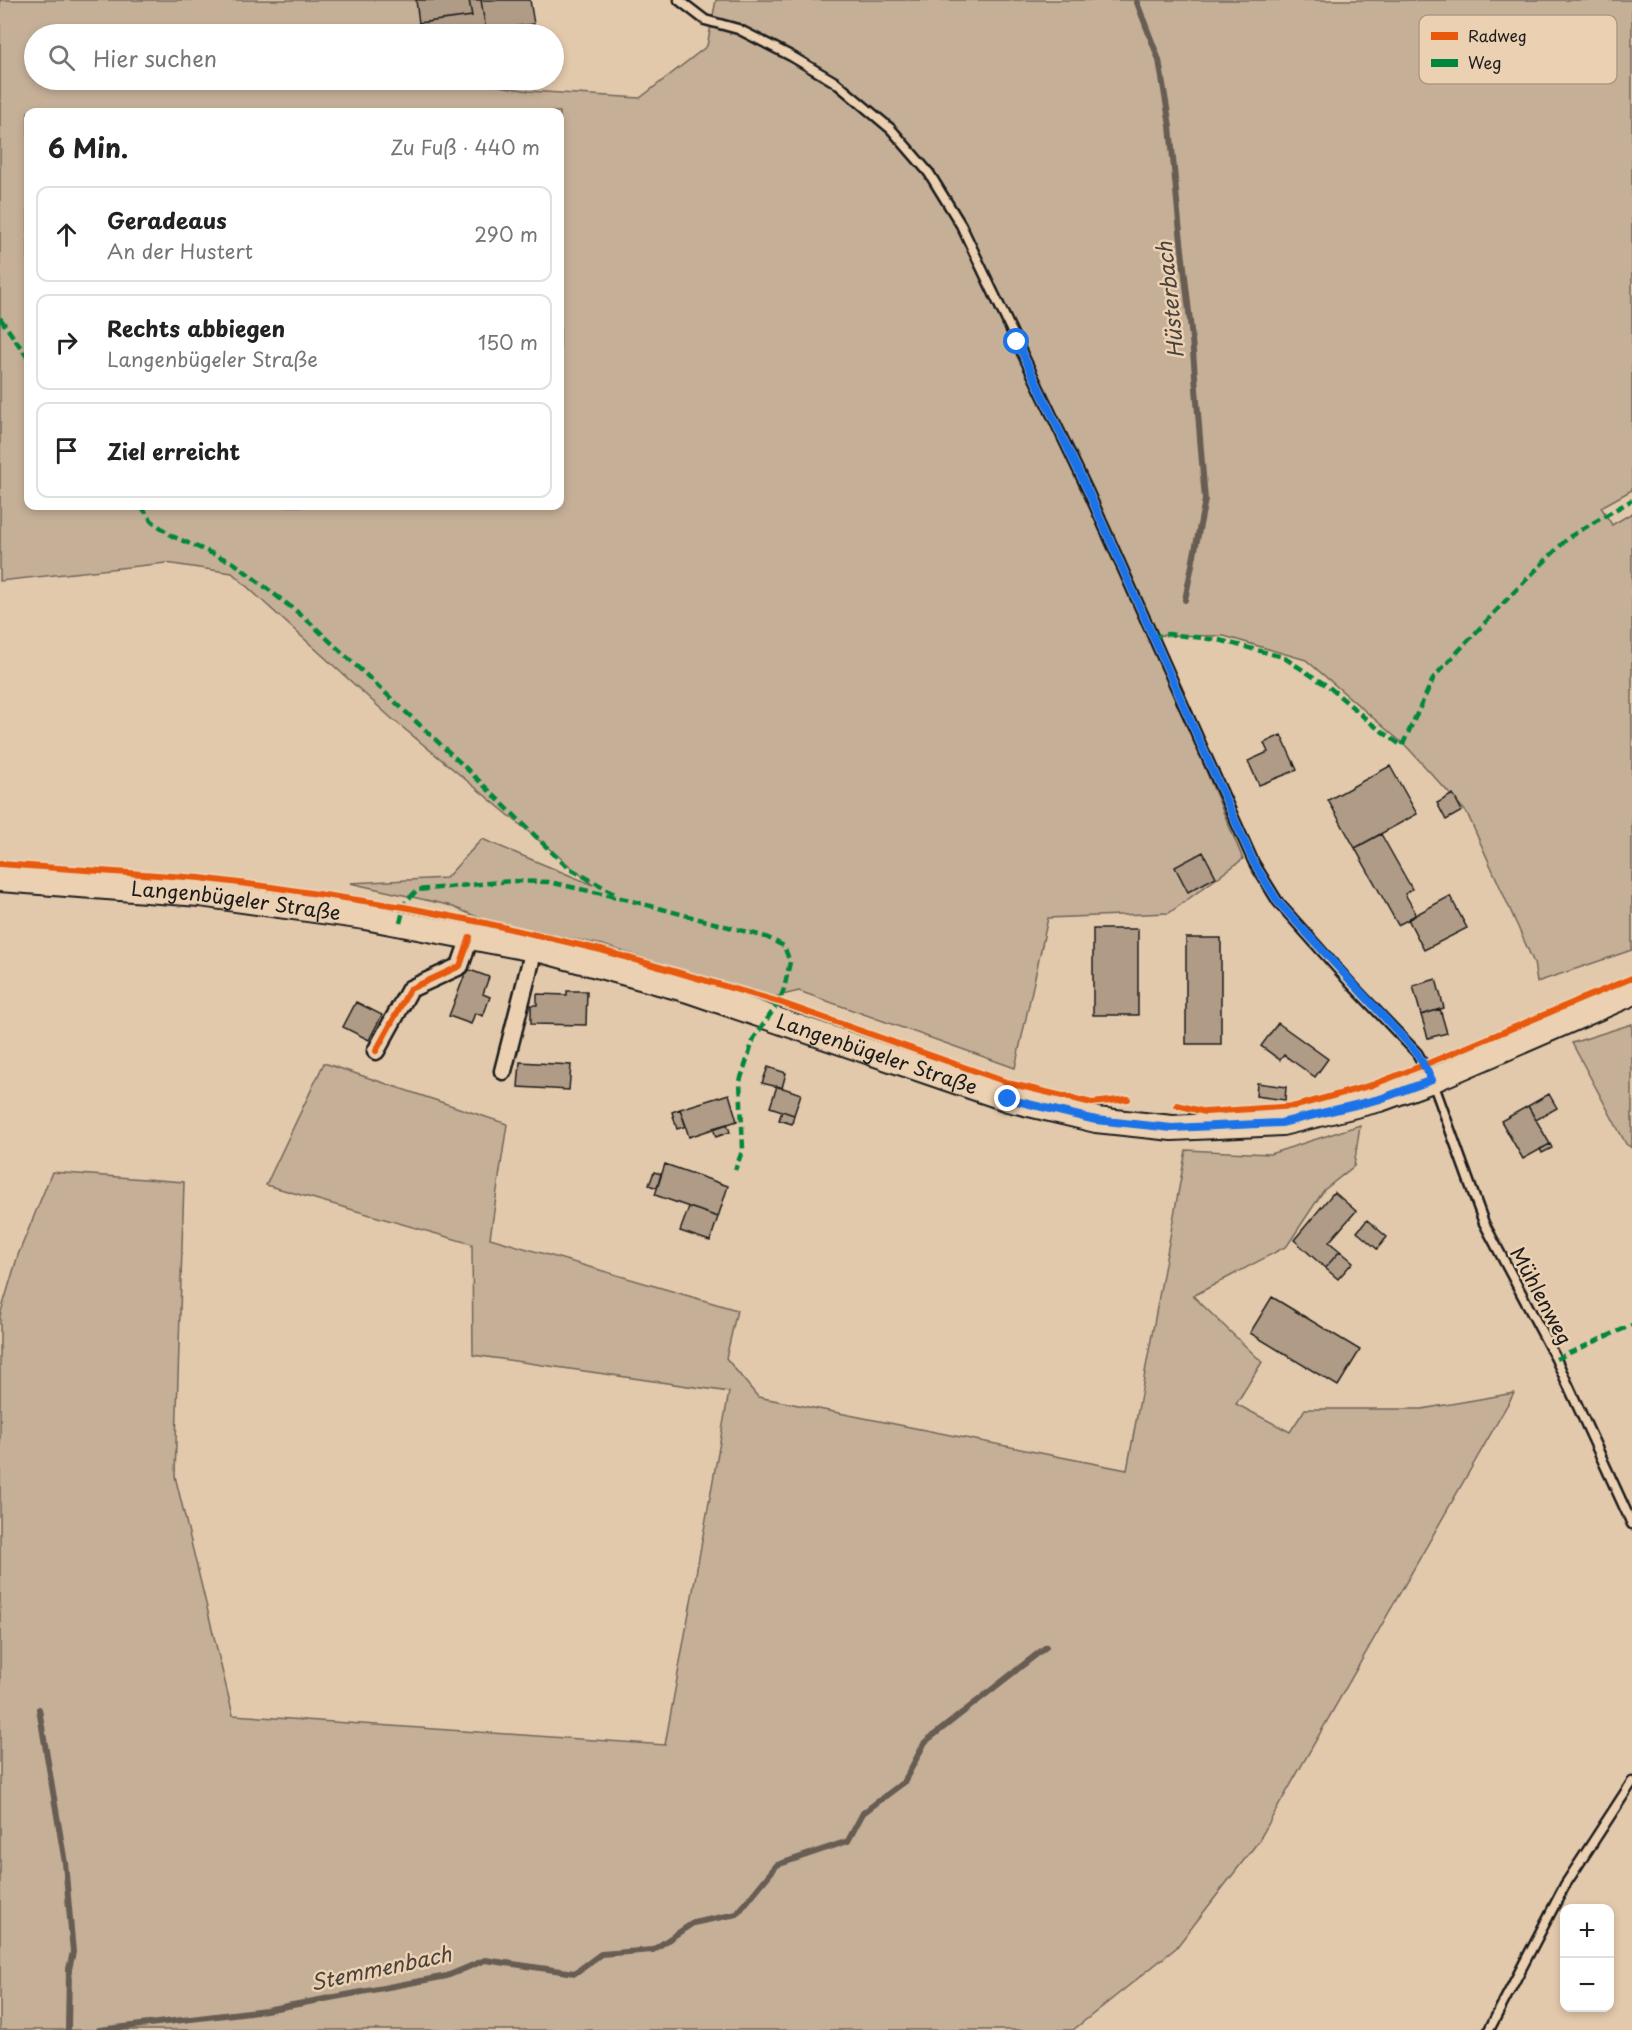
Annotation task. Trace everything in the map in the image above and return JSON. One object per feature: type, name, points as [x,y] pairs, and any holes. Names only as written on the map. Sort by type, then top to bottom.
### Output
[{"type":"main road","name":"Langenbügeler Straße","points":[[0,879],[200,894],[365,917],[534,949],[688,990],[1008,1099],[1096,1120],[1172,1128],[1281,1123],[1380,1099],[1432,1080],[1632,993]]},
{"type":"street","points":[[376,1051],[410,989],[460,966],[470,937]]},
{"type":"street","points":[[503,1071],[534,949]]},
{"type":"lane","name":"Mühlenweg","points":[[679,0],[705,20],[738,29],[835,82],[891,129],[929,173],[961,225],[1088,491],[1254,863],[1278,902],[1417,1053],[1432,1080],[1484,1223],[1556,1359],[1632,1524]]},
{"type":"lane","points":[[1489,2030],[1564,1885],[1632,1782]]},
{"type":"shaded area","points":[[0,0],[417,0],[424,24],[24,24],[24,90],[523,90],[640,98],[707,46],[716,0],[1632,0],[1632,490],[1601,507],[1612,525],[1632,513],[1632,950],[1537,982],[1534,963],[1467,813],[1408,748],[1306,660],[1224,636],[1149,635],[1243,859],[1169,913],[1048,918],[1015,1068],[799,991],[774,997],[739,989],[603,945],[490,922],[448,905],[350,883],[446,878],[482,839],[593,885],[390,717],[232,573],[166,563],[0,581]]},
{"type":"shaded area","points":[[1632,1024],[1632,1148],[1626,1144],[1572,1043]]},
{"type":"shaded area","points":[[324,1063],[507,1124],[490,1238],[737,1310],[726,1358],[758,1397],[1127,1470],[1186,1150],[1270,1154],[1360,1125],[1354,1166],[1324,1190],[1287,1246],[1193,1296],[1262,1362],[1236,1404],[1290,1432],[1305,1409],[1422,1409],[1514,1393],[1258,1842],[1176,1948],[1073,2030],[0,2030],[0,1315],[18,1255],[52,1172],[184,1182],[175,1476],[233,1715],[665,1745],[729,1392],[473,1355],[472,1244],[266,1185]]},
{"type":"building","points":[[416,0],[469,0],[472,16],[419,23]]},
{"type":"building","points":[[469,0],[481,0],[485,24],[419,23],[472,16]]},
{"type":"building","points":[[481,0],[530,0],[534,24],[485,24]]},
{"type":"building","points":[[1281,735],[1297,770],[1259,785],[1248,761],[1268,752],[1264,743]]},
{"type":"building","points":[[1390,766],[1417,814],[1355,848],[1328,800]]},
{"type":"building","points":[[1453,794],[1462,811],[1446,820],[1437,803]]},
{"type":"building","points":[[1381,834],[1412,889],[1405,894],[1415,916],[1398,925],[1355,848]]},
{"type":"building","points":[[1203,852],[1216,877],[1188,892],[1175,867]]},
{"type":"building","points":[[1450,896],[1467,928],[1424,950],[1408,919]]},
{"type":"building","points":[[1093,929],[1138,929],[1138,1015],[1093,1015]]},
{"type":"building","points":[[1186,938],[1221,938],[1221,1044],[1186,1044]]},
{"type":"building","points":[[467,969],[489,977],[483,994],[490,997],[483,1016],[475,1013],[471,1024],[449,1016]]},
{"type":"building","points":[[1436,979],[1444,1008],[1421,1015],[1413,986]]},
{"type":"building","points":[[567,991],[587,991],[586,1025],[531,1024],[531,1005],[537,1005],[537,994],[567,995]]},
{"type":"building","points":[[356,1002],[382,1015],[369,1040],[343,1027]]},
{"type":"building","points":[[1440,1009],[1447,1033],[1428,1038],[1421,1015]]},
{"type":"building","points":[[1278,1023],[1328,1059],[1315,1077],[1284,1055],[1280,1060],[1261,1046]]},
{"type":"building","points":[[520,1062],[571,1065],[569,1090],[518,1087]]},
{"type":"building","points":[[768,1067],[786,1073],[782,1088],[762,1083]]},
{"type":"building","points":[[1257,1083],[1286,1087],[1285,1100],[1256,1096]]},
{"type":"building","points":[[777,1086],[801,1094],[794,1115],[770,1107]]},
{"type":"building","points":[[729,1094],[737,1121],[689,1137],[680,1109]]},
{"type":"building","points":[[1549,1094],[1557,1108],[1536,1120],[1528,1106]]},
{"type":"building","points":[[1528,1106],[1550,1144],[1523,1159],[1501,1121]]},
{"type":"building","points":[[680,1109],[686,1126],[677,1129],[672,1112]]},
{"type":"building","points":[[782,1111],[794,1115],[792,1124],[779,1120]]},
{"type":"building","points":[[727,1124],[730,1132],[716,1137],[713,1128]]},
{"type":"building","points":[[1550,1144],[1552,1148],[1542,1153],[1540,1149]]},
{"type":"building","points":[[665,1164],[728,1186],[718,1217],[655,1195]]},
{"type":"building","points":[[654,1172],[661,1174],[657,1188],[649,1185]]},
{"type":"building","points":[[1334,1192],[1356,1211],[1329,1242],[1340,1251],[1325,1268],[1294,1240]]},
{"type":"building","points":[[689,1207],[718,1217],[710,1241],[680,1231]]},
{"type":"building","points":[[1367,1220],[1387,1237],[1377,1249],[1357,1232]]},
{"type":"building","points":[[1340,1251],[1353,1262],[1338,1279],[1325,1268]]},
{"type":"building","points":[[1272,1297],[1360,1350],[1338,1386],[1250,1333]]},
{"type":"waterway","name":"Hüsterbach","points":[[1136,0],[1159,60],[1170,126],[1192,339],[1205,500],[1185,600]]},
{"type":"waterway","name":"Stemmenbach","points":[[99,2030],[266,2010],[447,1976],[485,1960],[575,1973],[601,1954],[653,1950],[693,1923],[737,1914],[777,1865],[848,1841],[863,1813],[904,1782],[925,1742],[1046,1647]]},
{"type":"waterway","points":[[39,1709],[65,1863],[73,1952],[69,1969],[68,2030]]},
{"type":"marked path","points":[[0,318],[24,352]]},
{"type":"marked path","points":[[1152,637],[1168,634],[1219,640],[1283,657],[1329,687],[1402,746],[1434,677],[1569,537],[1632,500]]},
{"type":"marked path","points":[[144,510],[152,521],[172,536],[234,563],[305,618],[467,769],[567,867],[614,893]]},
{"type":"marked path","points":[[400,923],[405,903],[417,890],[511,881],[549,882],[625,899],[766,937],[784,946],[790,962],[784,989],[779,1002],[754,1038],[740,1081],[743,1149],[735,1170]]},
{"type":"marked path","points":[[1556,1359],[1632,1325]]},
{"type":"cycle path","points":[[0,864],[200,878],[404,907],[485,923],[601,950],[779,1002],[1012,1084],[1092,1103],[1128,1099]]},
{"type":"cycle path","points":[[376,1051],[410,989],[460,966],[470,937]]},
{"type":"cycle path","points":[[1177,1105],[1205,1112],[1296,1106],[1372,1085],[1632,978]]},
{"type":"route","points":[[1008,1099],[1096,1120],[1172,1128],[1281,1123],[1380,1099],[1432,1080],[1417,1053],[1278,902],[1254,863],[1088,491],[1017,342]]}]
